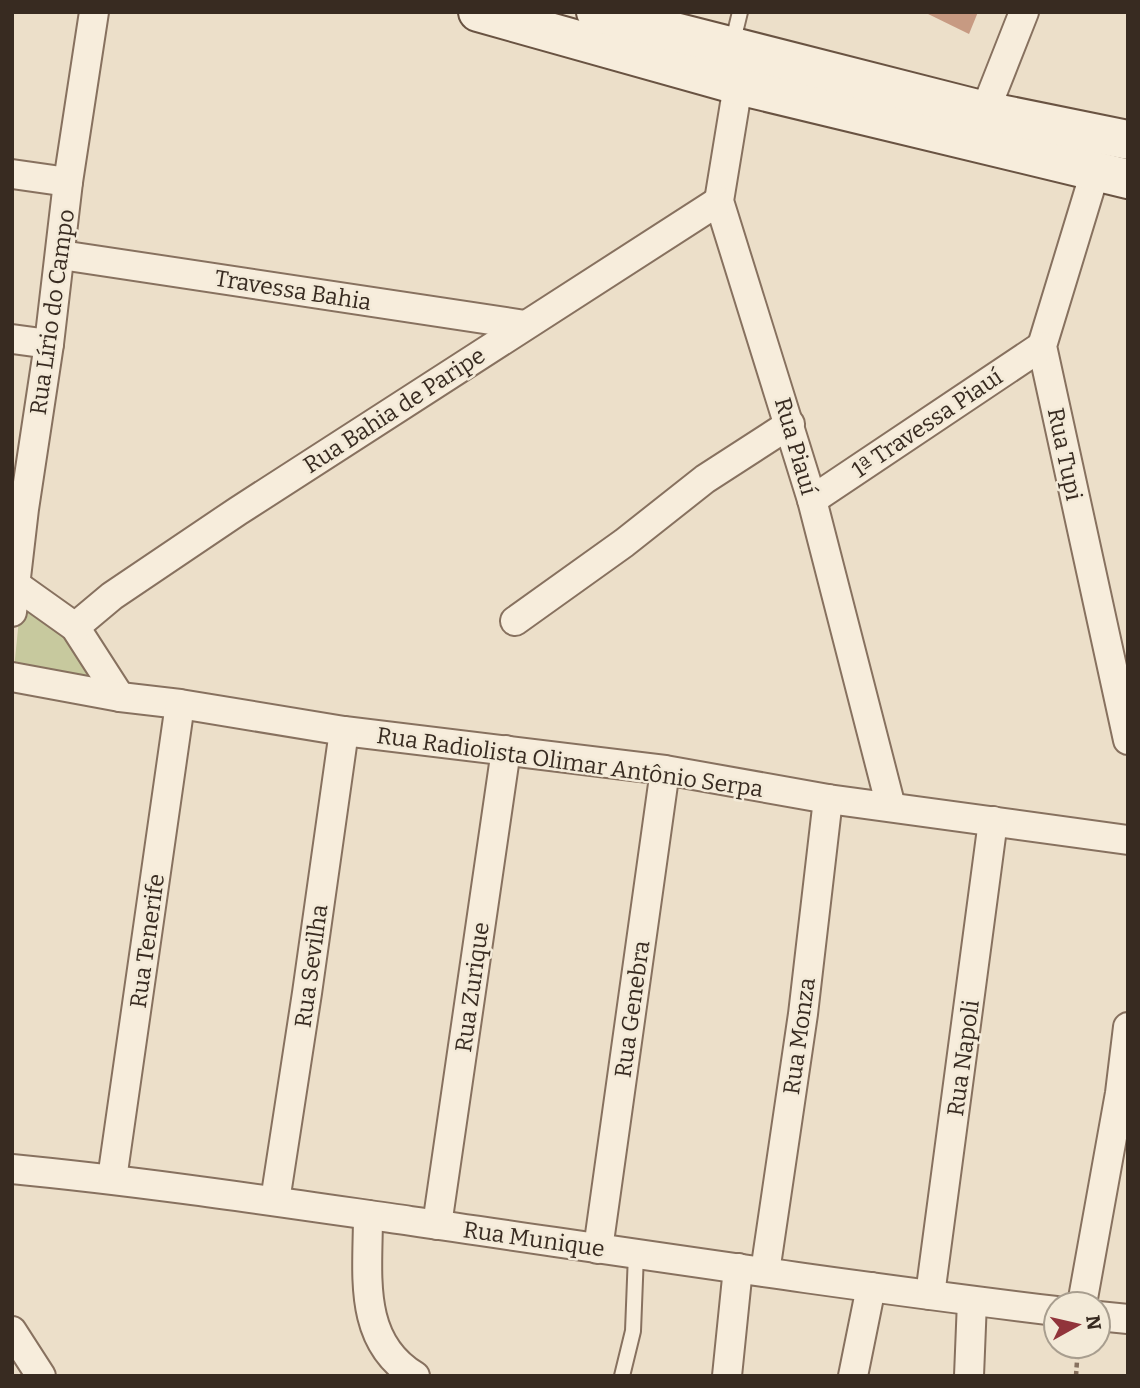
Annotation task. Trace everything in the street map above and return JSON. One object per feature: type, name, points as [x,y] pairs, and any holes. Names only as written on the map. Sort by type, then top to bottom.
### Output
[{"type":"main road","points":[[478,12],[738,85],[1111,176]]},
{"type":"main road","points":[[596,12],[736,29],[985,111],[1128,140]]},
{"type":"street","name":"Rua Lírio do Campo","points":[[14,599],[18,509],[50,344],[68,182],[94,12]]},
{"type":"street","points":[[985,111],[1024,12]]},
{"type":"street","name":"Rua Piauí","points":[[738,85],[719,201],[812,500],[891,807]]},
{"type":"street","points":[[12,174],[68,182]]},
{"type":"street","name":"Rua Tupi","points":[[1111,176],[1042,346],[1128,740]]},
{"type":"street","name":"Rua Bahia de Paripe","points":[[75,627],[124,588],[719,201]]},
{"type":"street","name":"Travessa Bahia","points":[[61,255],[525,325]]},
{"type":"street","points":[[12,339],[50,344]]},
{"type":"street","name":"1ª Travessa Piauí","points":[[812,500],[1042,346]]},
{"type":"street","points":[[515,621],[624,543],[705,479],[790,424]]},
{"type":"street","points":[[14,599],[75,627],[120,697]]},
{"type":"street","name":"Rua Radiolista Olimar Antônio Serpa","points":[[12,677],[120,697],[344,731],[665,770],[828,799],[1128,840]]},
{"type":"street","name":"Rua Tenerife","points":[[112,1179],[180,704]]},
{"type":"street","name":"Rua Sevilha","points":[[275,1200],[344,731]]},
{"type":"street","name":"Rua Zurique","points":[[438,1225],[506,750]]},
{"type":"street","name":"Rua Genebra","points":[[598,1249],[665,770]]},
{"type":"street","name":"Rua Monza","points":[[727,1376],[803,1014],[828,799]]},
{"type":"street","name":"Rua Napoli","points":[[930,1295],[993,821]]},
{"type":"street","points":[[1084,1290],[1128,1027]]},
{"type":"street","name":"Rua Munique","points":[[12,1169],[275,1200],[598,1249],[1042,1309]]},
{"type":"street","points":[[369,1215],[368,1281],[372,1319],[381,1345],[391,1359],[415,1376]]},
{"type":"street","points":[[853,1376],[871,1287]]},
{"type":"street","points":[[969,1376],[972,1301]]},
{"type":"street","points":[[12,1331],[41,1376]]},
{"type":"lane","points":[[622,1376],[632,1331],[636,1254]]},
{"type":"green space","points":[[21,599],[72,632],[107,687],[14,669]]},
{"type":"building","points":[[924,12],[978,12],[969,34]]}]
